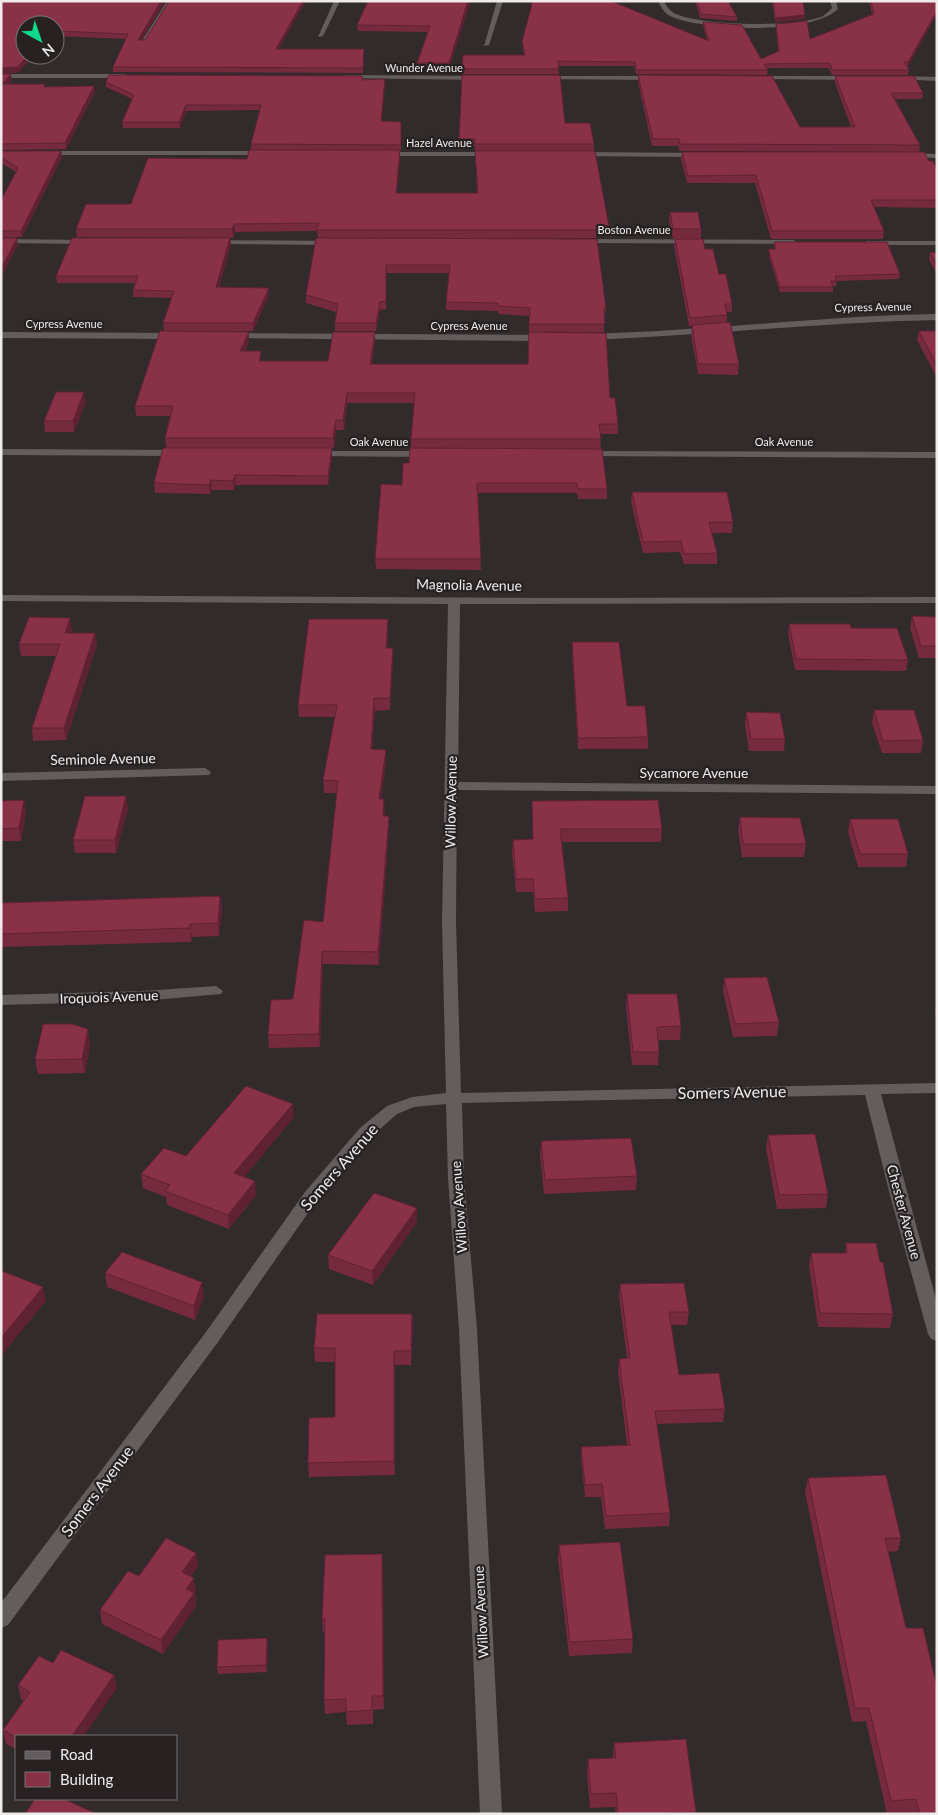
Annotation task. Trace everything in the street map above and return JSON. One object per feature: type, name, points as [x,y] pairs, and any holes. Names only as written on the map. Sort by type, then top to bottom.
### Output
[{"type":"street","points":[[142,43],[170,1]]},
{"type":"street","points":[[320,36],[337,1]]},
{"type":"street","points":[[486,45],[500,1]]},
{"type":"street","points":[[660,1],[664,8],[672,14],[696,21],[724,24],[777,25],[809,22],[827,16],[835,9],[834,1]]},
{"type":"street","points":[[1,76],[136,76]]},
{"type":"street","name":"Wunder Avenue","points":[[332,77],[485,78]]},
{"type":"street","points":[[532,78],[667,78]]},
{"type":"street","points":[[745,78],[860,78]]},
{"type":"street","points":[[889,78],[937,79]]},
{"type":"street","points":[[39,153],[276,153]]},
{"type":"street","name":"Hazel Avenue","points":[[375,154],[504,154]]},
{"type":"street","points":[[573,154],[711,155]]},
{"type":"street","points":[[897,155],[937,156]]},
{"type":"street","points":[[1,241],[93,242]]},
{"type":"street","points":[[203,242],[341,243]]},
{"type":"street","name":"Boston Avenue","points":[[566,242],[799,242]]},
{"type":"street","points":[[857,243],[937,243]]},
{"type":"street","name":"Cypress Avenue","points":[[579,337],[666,334],[829,320],[937,317]]},
{"type":"street","name":"Cypress Avenue","points":[[1,335],[193,336]]},
{"type":"street","name":"Cypress Avenue","points":[[221,336],[553,338]]},
{"type":"street","points":[[1,452],[193,453]]},
{"type":"street","name":"Oak Avenue","points":[[305,454],[443,454]]},
{"type":"street","name":"Oak Avenue","points":[[571,454],[937,455]]},
{"type":"street","name":"Magnolia Avenue","points":[[1,598],[937,600]]},
{"type":"street","name":"Willow Avenue","points":[[454,600],[448,922],[456,1178],[468,1329],[491,1814]]},
{"type":"street","name":"Seminole Avenue","points":[[1,776],[205,772]]},
{"type":"street","name":"Sycamore Avenue","points":[[452,786],[937,790]]},
{"type":"street","name":"Iroquois Avenue","points":[[1,1000],[142,996],[216,991]]},
{"type":"street","name":"Somers Avenue","points":[[1,1619],[212,1337],[311,1196],[366,1132],[392,1110],[412,1102],[454,1098],[937,1088]]},
{"type":"street","name":"Chester Avenue","points":[[872,1090],[898,1195],[937,1334]]},
{"type":"building","points":[[4,1],[161,1],[138,40],[145,40],[169,1],[303,1],[276,49],[364,49],[363,68],[113,67],[128,34],[65,31],[65,15],[15,15],[15,65],[20,65],[18,67],[1,68],[1,4]]},
{"type":"building","points":[[368,1],[468,1],[449,63],[417,63],[430,26],[357,25]]},
{"type":"building","points":[[532,1],[611,1],[709,41],[703,22],[742,25],[761,59],[779,51],[776,24],[807,21],[810,39],[874,14],[871,1],[937,1],[937,11],[908,62],[904,62],[909,70],[832,70],[830,63],[764,64],[768,70],[636,70],[635,62],[558,61],[559,69],[462,69],[463,55],[525,55],[522,41]]},
{"type":"building","points":[[697,1],[728,1],[737,17],[701,14]]},
{"type":"building","points":[[773,1],[803,1],[805,15],[775,18]]},
{"type":"building","points":[[1,74],[11,74],[2,84],[45,84],[44,87],[94,86],[65,143],[1,144]]},
{"type":"building","points":[[109,75],[362,76],[362,80],[385,79],[381,121],[401,122],[401,145],[251,144],[261,105],[186,105],[179,122],[122,122],[134,95],[106,82]]},
{"type":"building","points":[[462,75],[560,75],[565,123],[590,123],[594,144],[475,144],[475,139],[459,139]]},
{"type":"building","points":[[638,75],[772,76],[800,127],[855,127],[835,76],[914,76],[923,93],[891,93],[920,145],[680,144],[679,139],[653,139]]},
{"type":"building","points":[[249,150],[400,150],[396,193],[478,193],[475,151],[595,151],[609,226],[596,225],[596,230],[317,230],[319,223],[234,224],[232,229],[76,229],[86,204],[131,204],[148,158],[247,159]]},
{"type":"building","points":[[1,151],[61,151],[21,231],[1,231],[1,200],[18,168],[1,157]]},
{"type":"building","points":[[682,152],[924,152],[929,161],[933,161],[937,170],[937,200],[871,200],[884,231],[772,231],[756,175],[688,176]]},
{"type":"building","points":[[670,212],[698,212],[701,229],[673,229]]},
{"type":"building","points":[[1,238],[17,238],[1,269]]},
{"type":"building","points":[[72,238],[230,238],[216,287],[269,288],[253,323],[163,323],[174,291],[133,290],[138,276],[56,276]]},
{"type":"building","points":[[316,238],[597,239],[606,308],[604,308],[605,324],[529,324],[530,308],[498,306],[498,303],[446,302],[450,265],[386,265],[386,301],[380,302],[376,323],[335,323],[338,304],[306,295]]},
{"type":"building","points":[[675,239],[703,239],[705,249],[713,249],[719,274],[726,274],[732,304],[725,304],[727,315],[690,318]]},
{"type":"building","points":[[774,242],[887,242],[900,274],[835,276],[837,281],[831,281],[833,287],[780,287],[769,252],[769,249],[776,249]]},
{"type":"building","points":[[930,252],[937,253],[937,265]]},
{"type":"building","points":[[730,322],[739,364],[698,364],[692,325]]},
{"type":"building","points":[[160,331],[249,332],[240,351],[261,351],[259,361],[328,361],[333,332],[375,332],[370,364],[528,364],[529,332],[606,333],[610,398],[615,398],[618,424],[599,424],[601,439],[411,439],[415,393],[347,393],[343,420],[336,420],[333,438],[165,438],[173,406],[135,406]]},
{"type":"building","points":[[919,331],[937,331],[937,366]]},
{"type":"building","points":[[56,392],[84,392],[73,421],[44,421]]},
{"type":"building","points":[[163,448],[332,448],[328,476],[235,475],[233,481],[211,480],[209,485],[154,483]]},
{"type":"building","points":[[410,448],[602,449],[607,489],[578,489],[577,483],[477,483],[481,559],[375,559],[381,484],[402,485],[403,463],[409,463]]},
{"type":"building","points":[[632,492],[727,492],[733,522],[709,522],[717,553],[684,554],[681,541],[643,542]]},
{"type":"building","points":[[912,616],[937,617],[937,646],[921,646]]},
{"type":"building","points":[[29,617],[70,618],[65,633],[95,633],[64,728],[32,728],[60,644],[19,644]]},
{"type":"building","points":[[309,619],[388,619],[386,648],[393,648],[390,698],[374,698],[371,749],[386,750],[379,799],[384,799],[383,816],[389,816],[378,952],[322,951],[319,1034],[268,1035],[271,1000],[293,999],[304,920],[323,922],[338,781],[323,780],[337,705],[298,705]]},
{"type":"building","points":[[789,624],[850,624],[851,628],[897,628],[908,660],[796,659]]},
{"type":"building","points":[[572,642],[619,642],[627,706],[645,706],[648,737],[578,738]]},
{"type":"building","points":[[874,710],[914,710],[923,740],[883,741]]},
{"type":"building","points":[[746,712],[780,713],[785,739],[751,739]]},
{"type":"building","points":[[85,796],[126,796],[115,840],[73,840]]},
{"type":"building","points":[[24,800],[19,828],[1,829],[1,801]]},
{"type":"building","points":[[658,800],[662,829],[560,829],[568,898],[535,899],[533,879],[516,879],[513,840],[533,839],[532,801]]},
{"type":"building","points":[[740,817],[800,818],[806,844],[743,844]]},
{"type":"building","points":[[850,819],[898,819],[908,854],[860,854]]},
{"type":"building","points":[[220,896],[218,923],[190,924],[190,928],[1,934],[1,903]]},
{"type":"building","points":[[767,977],[779,1022],[735,1024],[724,978]]},
{"type":"building","points":[[627,994],[677,994],[681,1026],[657,1027],[659,1052],[633,1052]]},
{"type":"building","points":[[43,1024],[72,1024],[88,1029],[82,1059],[35,1060]]},
{"type":"building","points":[[246,1086],[293,1104],[234,1173],[255,1181],[228,1215],[165,1191],[170,1185],[141,1174],[164,1148],[186,1156]]},
{"type":"building","points":[[815,1134],[828,1194],[779,1195],[768,1135]]},
{"type":"building","points":[[631,1138],[637,1176],[545,1180],[541,1141]]},
{"type":"building","points":[[374,1193],[417,1208],[372,1271],[328,1255]]},
{"type":"building","points":[[846,1243],[876,1243],[880,1262],[883,1262],[893,1314],[820,1313],[811,1253],[847,1253]]},
{"type":"building","points":[[122,1252],[202,1282],[194,1306],[105,1273]]},
{"type":"building","points":[[1,1272],[43,1287],[1,1338]]},
{"type":"building","points":[[684,1283],[689,1312],[669,1312],[679,1375],[719,1373],[725,1409],[655,1411],[670,1513],[606,1516],[602,1484],[585,1485],[581,1447],[630,1445],[619,1359],[630,1358],[620,1284]]},
{"type":"building","points":[[317,1314],[412,1314],[411,1351],[394,1351],[394,1461],[308,1463],[309,1418],[335,1417],[335,1348],[314,1348]]},
{"type":"building","points":[[886,1475],[901,1538],[885,1538],[906,1628],[923,1628],[937,1687],[937,1814],[920,1814],[916,1799],[891,1801],[869,1708],[855,1708],[808,1478]]},
{"type":"building","points":[[166,1538],[196,1553],[182,1572],[194,1578],[186,1589],[194,1593],[161,1640],[100,1610],[128,1571],[139,1576]]},
{"type":"building","points":[[620,1542],[633,1639],[570,1642],[559,1545]]},
{"type":"building","points":[[382,1554],[383,1696],[372,1696],[372,1710],[346,1712],[346,1699],[324,1700],[325,1619],[322,1619],[325,1555]]},
{"type":"building","points":[[267,1638],[266,1665],[217,1667],[218,1640]]},
{"type":"building","points":[[61,1650],[114,1675],[73,1735],[15,1736],[3,1730],[30,1692],[18,1685],[39,1656],[53,1663]]},
{"type":"building","points":[[686,1739],[696,1812],[618,1814],[616,1793],[591,1794],[588,1759],[616,1758],[614,1743]]},
{"type":"building","points":[[34,1800],[66,1800],[97,1814],[25,1814]]}]
